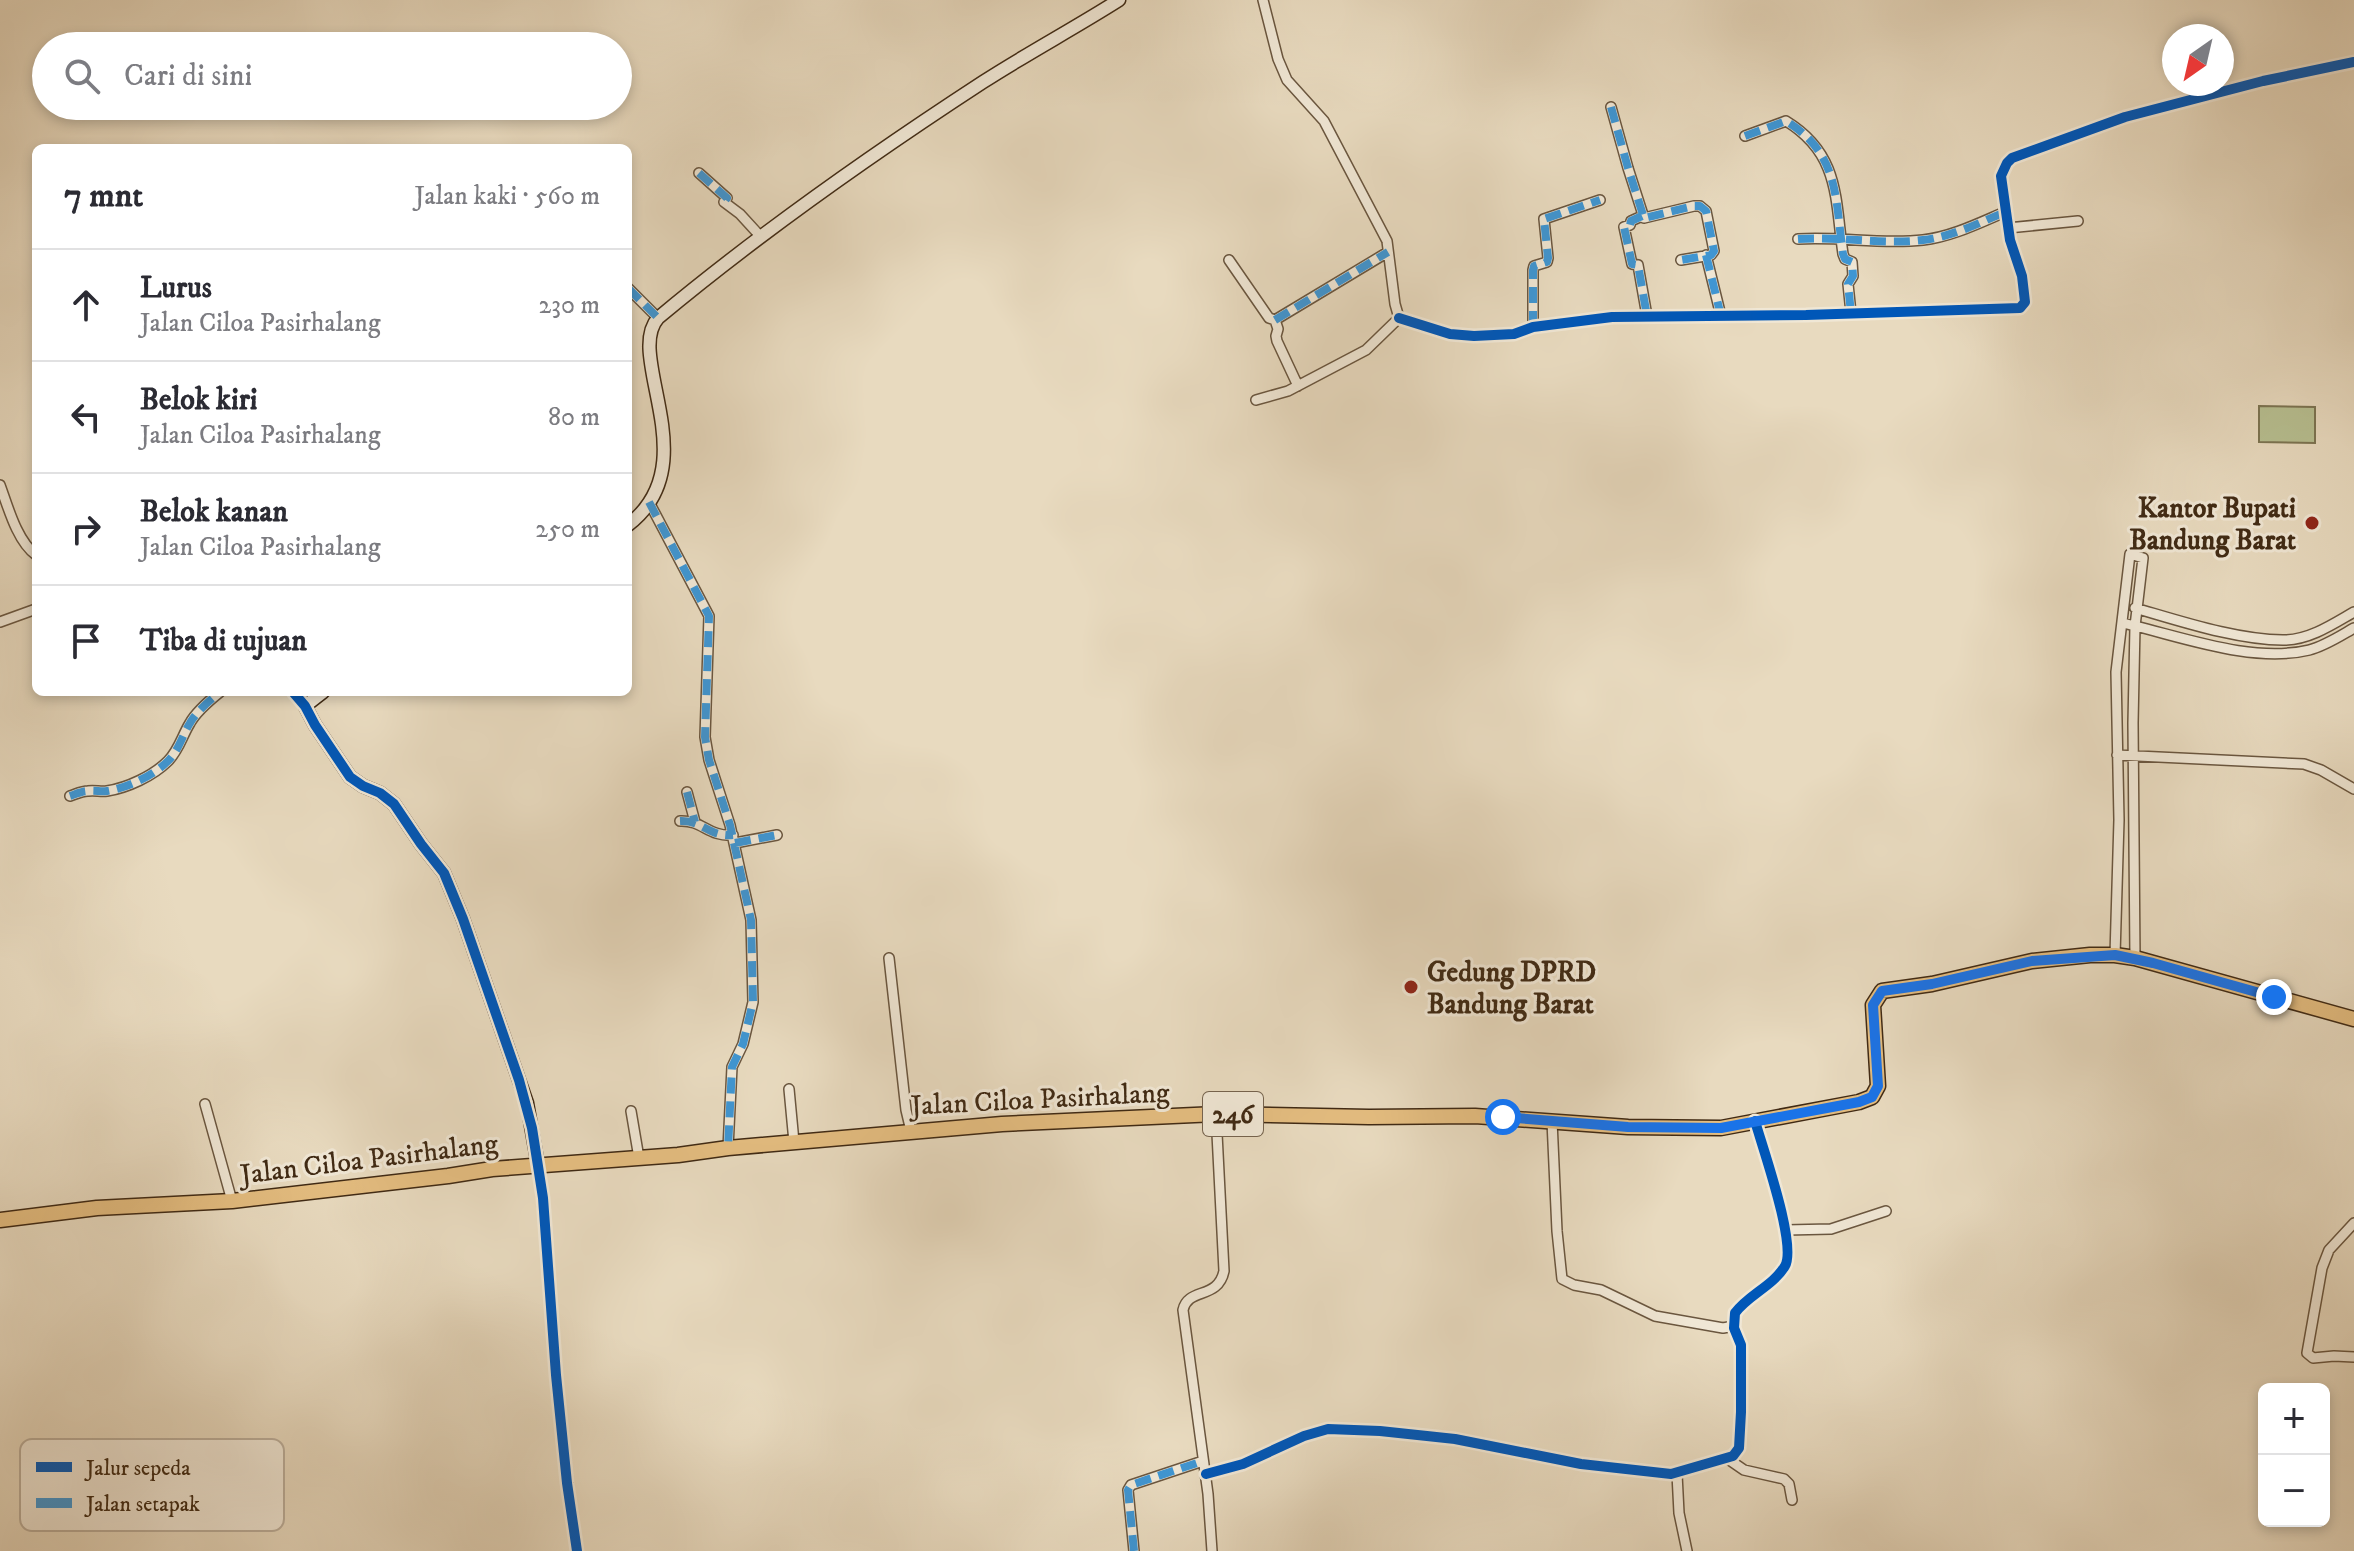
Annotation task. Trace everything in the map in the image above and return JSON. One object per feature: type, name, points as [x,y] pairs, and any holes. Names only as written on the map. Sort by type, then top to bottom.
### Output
[{"type":"main road","name":"Jalan Ciloa Pasirhalang","points":[[0,1220],[97,1208],[232,1201],[492,1169],[678,1155],[1002,1124],[1216,1114],[1475,1116],[1628,1127],[1721,1128],[1872,1097],[1878,1086],[1873,1005],[1882,991],[1932,984],[2032,961],[2115,955],[2135,958],[2354,1019]]},
{"type":"street","points":[[632,522],[642,513],[656,491],[664,443],[648,337],[653,323],[761,237],[917,125],[1119,0]]},
{"type":"street","points":[[1263,0],[1278,59],[1287,80],[1328,128],[1387,241],[1399,318]]},
{"type":"street","points":[[1399,318],[1459,336],[1514,334],[1533,327],[1576,320],[1647,316],[1956,311],[2024,306],[2022,276],[2010,240],[2001,176],[2012,158],[2125,117],[2263,81],[2354,62]]},
{"type":"street","points":[[1611,107],[1642,216],[1646,219],[1694,206],[1704,207],[1715,248],[1711,255],[1681,260]]},
{"type":"street","points":[[1745,136],[1786,121],[1820,151],[1833,180],[1845,259],[1852,262],[1853,276],[1848,284],[1851,313]]},
{"type":"street","points":[[699,173],[727,198],[724,202],[761,237]]},
{"type":"street","points":[[1533,327],[1533,270],[1534,266],[1547,262],[1548,258],[1544,220],[1600,200]]},
{"type":"street","points":[[1798,239],[1860,242],[1924,240],[2005,212]]},
{"type":"street","points":[[1642,216],[1624,227],[1632,264],[1638,265],[1647,316]]},
{"type":"street","points":[[2008,228],[2078,221]]},
{"type":"street","points":[[1229,260],[1269,318],[1275,320],[1388,252]]},
{"type":"street","points":[[1706,255],[1721,316]]},
{"type":"street","points":[[632,292],[658,318]]},
{"type":"street","points":[[1256,400],[1298,386],[1366,350],[1399,318]]},
{"type":"street","points":[[1275,320],[1277,341],[1298,386]]},
{"type":"street","points":[[0,485],[21,535],[32,553]]},
{"type":"street","points":[[649,502],[709,616],[705,737],[709,760],[734,839],[751,920],[753,1002],[743,1044],[732,1067],[728,1148]]},
{"type":"street","points":[[2115,955],[2119,820],[2116,672],[2130,554],[2143,558],[2135,626],[2135,958]]},
{"type":"street","points":[[2124,604],[2238,634],[2287,640],[2325,629],[2354,612]]},
{"type":"street","points":[[0,622],[32,610]]},
{"type":"street","points":[[2123,623],[2243,651],[2284,654],[2310,650],[2354,628]]},
{"type":"street","points":[[70,796],[85,791],[115,789],[160,768],[176,752],[196,714],[214,696]]},
{"type":"street","points":[[296,696],[350,777],[394,804],[444,873],[527,1103],[543,1198],[561,1421],[577,1551]]},
{"type":"street","points":[[305,706],[318,696]]},
{"type":"street","points":[[2117,755],[2304,764],[2354,789]]},
{"type":"street","points":[[687,792],[695,822]]},
{"type":"street","points":[[680,821],[695,822],[713,834],[734,839],[777,835]]},
{"type":"street","points":[[889,958],[911,1131]]},
{"type":"street","points":[[789,1089],[794,1142]]},
{"type":"street","points":[[205,1104],[232,1201]]},
{"type":"street","points":[[631,1111],[639,1158]]},
{"type":"street","points":[[1212,1551],[1206,1474],[1183,1310],[1184,1302],[1208,1292],[1222,1281],[1224,1271],[1216,1114]]},
{"type":"street","points":[[1552,1121],[1562,1279],[1574,1285],[1601,1290],[1655,1316],[1723,1328],[1734,1326]]},
{"type":"street","points":[[1206,1474],[1243,1464],[1304,1436],[1328,1429],[1455,1439],[1581,1464],[1677,1474],[1728,1459],[1739,1448],[1741,1412],[1741,1345],[1734,1326],[1736,1310],[1778,1275],[1787,1264],[1789,1252],[1786,1230],[1755,1121]]},
{"type":"street","points":[[1786,1230],[1831,1229],[1886,1211]]},
{"type":"street","points":[[2354,1223],[2329,1250],[2322,1268],[2307,1353],[2313,1358],[2354,1357]]},
{"type":"street","points":[[1728,1459],[1744,1470],[1784,1479],[1789,1484],[1792,1500]]},
{"type":"street","points":[[1134,1551],[1128,1490],[1131,1485],[1203,1461]]},
{"type":"street","points":[[1677,1474],[1679,1513],[1687,1551]]},
{"type":"green space","points":[[2259,406],[2315,407],[2315,443],[2259,442]]},
{"type":"marked path","points":[[1611,107],[1644,218],[1694,206],[1706,211],[1714,251],[1711,255],[1681,260]]},
{"type":"marked path","points":[[1745,136],[1786,121],[1804,134],[1826,163],[1836,196],[1843,254],[1845,259],[1852,262],[1853,276],[1848,284],[1851,313]]},
{"type":"marked path","points":[[699,173],[727,198],[724,202]]},
{"type":"marked path","points":[[1533,327],[1533,270],[1534,266],[1547,262],[1548,258],[1544,219],[1600,200]]},
{"type":"marked path","points":[[1798,239],[1923,240],[1954,233],[2005,212]]},
{"type":"marked path","points":[[1642,216],[1624,227],[1632,264],[1638,265],[1647,316]]},
{"type":"marked path","points":[[1275,320],[1388,252]]},
{"type":"marked path","points":[[1706,255],[1721,316]]},
{"type":"marked path","points":[[632,292],[658,318]]},
{"type":"marked path","points":[[649,502],[709,616],[705,737],[709,760],[730,825],[751,920],[753,1002],[743,1044],[732,1067],[728,1148]]},
{"type":"marked path","points":[[70,796],[123,787],[155,772],[172,757],[190,723],[215,696]]},
{"type":"marked path","points":[[687,792],[695,822]]},
{"type":"marked path","points":[[680,821],[694,823],[717,834],[733,835]]},
{"type":"marked path","points":[[735,843],[777,835]]},
{"type":"marked path","points":[[1134,1551],[1128,1490],[1131,1485],[1203,1461]]},
{"type":"cycle path","points":[[1399,318],[1450,334],[1474,336],[1514,334],[1533,327],[1612,317],[2020,308],[2025,302],[2022,276],[2010,240],[2001,176],[2012,158],[2125,117],[2263,81],[2354,62]]},
{"type":"cycle path","points":[[296,696],[350,777],[394,804],[444,873],[519,1080],[532,1128],[543,1198],[556,1375],[577,1551]]},
{"type":"cycle path","points":[[1206,1474],[1243,1464],[1304,1436],[1328,1429],[1455,1439],[1581,1464],[1671,1474],[1733,1456],[1739,1448],[1741,1412],[1741,1345],[1734,1328],[1735,1313],[1780,1273],[1787,1255],[1783,1218],[1755,1121]]},
{"type":"place","name":"Kantor Bupati Bandung Barat","points":[[2312,523]]},
{"type":"place","name":"Gedung DPRD Bandung Barat","points":[[1411,987]]},
{"type":"route","points":[[1503,1117],[1628,1127],[1721,1128],[1859,1102],[1872,1097],[1878,1086],[1873,1005],[1882,991],[1932,984],[2032,961],[2115,955],[2274,997]]}]
